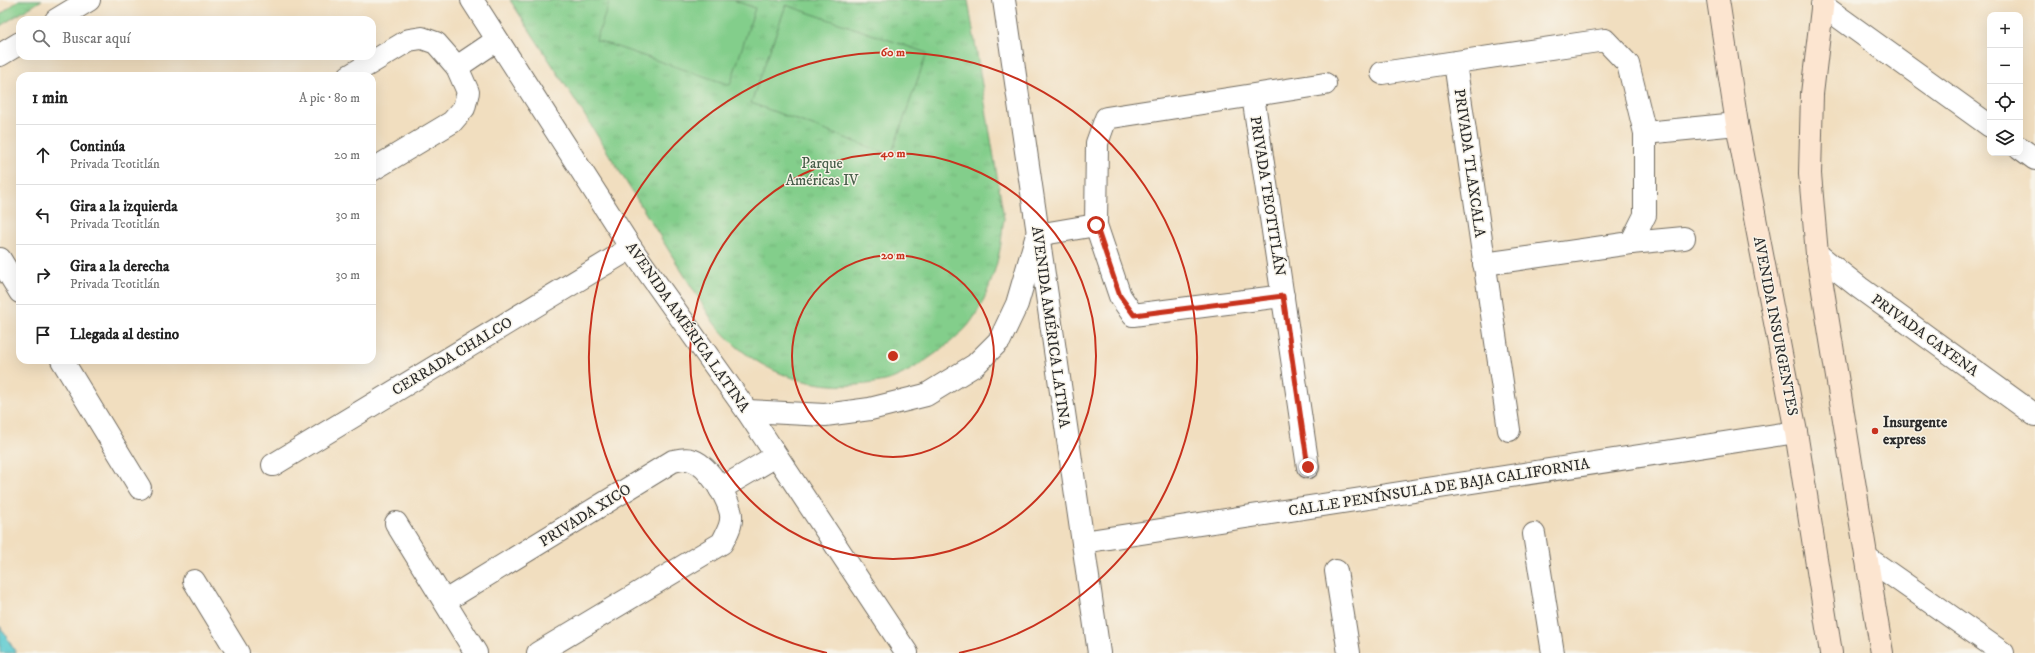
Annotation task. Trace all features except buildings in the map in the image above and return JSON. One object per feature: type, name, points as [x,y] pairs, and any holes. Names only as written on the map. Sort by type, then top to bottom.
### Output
[{"type":"main road","name":"AVENIDA INSURGENTES","points":[[1718,0],[1737,124],[1796,432],[1831,653]]},
{"type":"main road","points":[[1823,2],[1812,94],[1810,174],[1817,254],[1882,653]]},
{"type":"street","points":[[63,16],[89,0]]},
{"type":"street","name":"AVENIDA AMÉRICA LATINA","points":[[472,0],[631,248],[747,411],[907,653]]},
{"type":"street","name":"AVENIDA AMÉRICA LATINA","points":[[1004,0],[1099,653]]},
{"type":"street","points":[[1823,2],[1987,124]]},
{"type":"street","points":[[376,60],[409,40],[422,38],[436,42],[457,67],[468,92],[464,108],[452,122],[376,168]]},
{"type":"street","points":[[457,67],[497,40]]},
{"type":"street","points":[[1382,73],[1605,40],[1628,64],[1645,133],[1645,215],[1631,242]]},
{"type":"street","points":[[0,55],[16,45]]},
{"type":"street","points":[[356,72],[376,60]]},
{"type":"street","name":"PRIVADA TLAXCALA","points":[[1455,63],[1508,430]]},
{"type":"street","name":"PRIVADA TEOTITLÁN","points":[[1283,296],[1134,315],[1120,296],[1096,225],[1097,143],[1106,118],[1325,84]]},
{"type":"street","name":"PRIVADA TEOTITLÁN","points":[[1253,96],[1308,467]]},
{"type":"street","points":[[1645,133],[1737,124]]},
{"type":"street","points":[[2023,150],[2035,159]]},
{"type":"street","points":[[747,411],[825,415],[870,409],[926,395],[975,365],[1000,340],[1017,304],[1037,235],[1096,225]]},
{"type":"street","points":[[1484,264],[1631,242],[1684,238]]},
{"type":"street","name":"CERRADA CHALCO","points":[[273,465],[631,248]]},
{"type":"street","name":"PRIVADA CAYENA","points":[[1817,254],[1860,288],[2035,415]]},
{"type":"street","points":[[0,259],[16,285]]},
{"type":"street","points":[[64,364],[140,488]]},
{"type":"street","name":"CALLE PENÍNSULA DE BAJA CALIFORNIA","points":[[1082,542],[1796,432]]},
{"type":"street","points":[[720,488],[776,456]]},
{"type":"street","name":"PRIVADA XICO","points":[[445,601],[673,461],[691,460],[704,466],[720,488],[731,511],[730,528],[722,543],[538,653]]},
{"type":"street","points":[[396,523],[476,653]]},
{"type":"street","points":[[1534,534],[1553,653]]},
{"type":"street","points":[[1866,557],[2003,653]]},
{"type":"street","points":[[1336,571],[1349,653]]},
{"type":"street","points":[[194,580],[238,653]]},
{"type":"green space","points":[[19,0],[42,0],[0,26],[0,15]]},
{"type":"green space","name":"Parque Américas IV","points":[[510,0],[968,0],[1004,218],[1000,249],[994,273],[981,305],[970,323],[957,337],[927,360],[915,367],[885,381],[860,385],[813,383],[791,377],[770,368],[750,356],[731,341],[714,323],[577,103]]},
{"type":"green space","points":[[610,0],[733,0],[755,8],[730,85],[596,40]]},
{"type":"green space","points":[[786,5],[927,53],[891,155],[751,103]]},
{"type":"water","points":[[0,626],[16,653],[0,653]]},
{"type":"place","name":"Insurgente express","points":[[1875,431]]},
{"type":"route","points":[[1096,225],[1120,296],[1134,315],[1283,296],[1308,467]]}]
